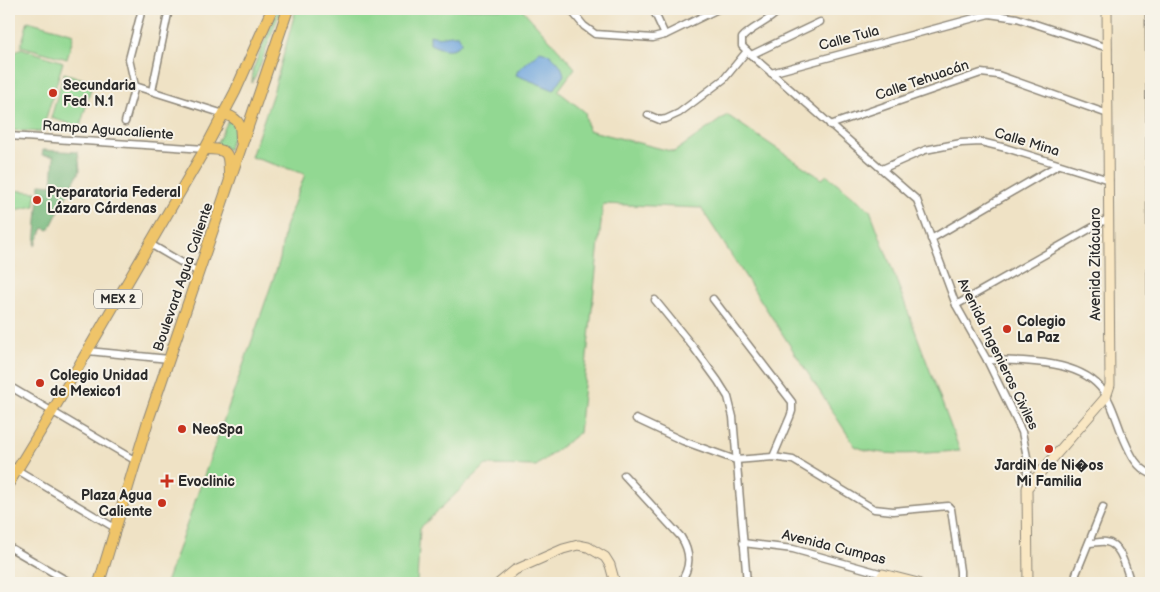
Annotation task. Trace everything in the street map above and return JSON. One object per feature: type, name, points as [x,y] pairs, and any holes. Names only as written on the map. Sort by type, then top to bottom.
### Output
[{"type":"main road","name":"MEX 2","points":[[9,483],[13,468],[52,412],[205,149],[224,114],[272,9]]},
{"type":"main road","name":"Boulevard Agua Caliente","points":[[99,583],[169,359],[288,9]]},
{"type":"main road","points":[[224,114],[237,120],[240,125],[241,149]]},
{"type":"main road","points":[[205,149],[217,149],[225,152],[229,165],[229,184]]},
{"type":"street","points":[[125,122],[135,86],[130,59],[142,9]]},
{"type":"street","points":[[152,91],[169,9]]},
{"type":"street","points":[[570,9],[584,26],[595,34],[652,38],[665,36],[718,9]]},
{"type":"street","points":[[653,9],[665,36]]},
{"type":"street","name":"Avenida Ingenieros Civiles","points":[[780,9],[763,24],[746,34],[741,42],[742,46],[917,200],[956,305],[987,360],[1022,432],[1027,457],[1028,583]]},
{"type":"street","name":"Avenida Zitácuaro","points":[[1106,397],[1110,385],[1107,9]]},
{"type":"street","points":[[1149,9],[1151,319]]},
{"type":"street","name":"Calle Tula","points":[[771,72],[989,14],[1017,18],[1108,48]]},
{"type":"street","points":[[648,115],[660,120],[679,113],[724,79],[749,53],[820,22]]},
{"type":"street","name":"Calle Tehuacán","points":[[830,125],[981,73],[998,74],[1108,114]]},
{"type":"street","points":[[135,86],[224,114]]},
{"type":"street","name":"Rampa Aguacaliente","points":[[9,136],[205,149]]},
{"type":"street","name":"Calle Mina","points":[[882,169],[925,150],[960,142],[981,142],[1109,180]]},
{"type":"street","points":[[931,239],[1058,165]]},
{"type":"street","points":[[956,305],[1109,218]]},
{"type":"street","points":[[150,244],[198,272]]},
{"type":"street","points":[[712,299],[792,402],[790,417],[773,457]]},
{"type":"street","points":[[655,300],[694,348],[728,397],[733,417],[747,583]]},
{"type":"street","points":[[88,351],[169,359]]},
{"type":"street","points":[[987,360],[1033,361],[1081,373],[1099,387],[1106,397],[1137,465],[1140,469],[1151,474]]},
{"type":"street","points":[[9,386],[136,461]]},
{"type":"street","points":[[1027,488],[1106,397]]},
{"type":"street","points":[[636,419],[683,441],[736,460],[773,457],[785,458],[801,464],[874,509],[893,511],[948,506],[951,509],[960,583]]},
{"type":"street","points":[[13,468],[115,528]]},
{"type":"street","points":[[624,475],[687,546],[689,567],[680,583]]},
{"type":"street","points":[[1075,583],[1076,574],[1104,507]]},
{"type":"street","points":[[1090,543],[1107,542],[1114,545],[1119,551],[1131,583]]},
{"type":"street","name":"Avenida Cumpas","points":[[743,543],[793,549],[918,583]]},
{"type":"street","points":[[499,583],[515,570],[563,549],[578,545],[588,547],[605,557],[616,583]]},
{"type":"street","points":[[9,547],[71,583]]},
{"type":"street","points":[[878,583],[883,574]]},
{"type":"green space","points":[[278,9],[281,9],[252,83],[253,69]]},
{"type":"green space","points":[[296,9],[522,9],[575,68],[558,91],[585,112],[588,130],[674,152],[727,115],[822,179],[827,175],[870,210],[960,451],[892,454],[866,450],[855,446],[701,208],[603,204],[579,433],[536,466],[486,465],[420,528],[417,583],[166,583],[280,259],[285,227],[305,174],[251,157],[273,93]]},
{"type":"green space","points":[[28,21],[74,34],[67,59],[21,46]]},
{"type":"green space","points":[[21,48],[63,62],[43,128],[40,132],[9,130],[9,58]]},
{"type":"green space","points":[[64,73],[93,82],[80,127],[51,118]]},
{"type":"green space","points":[[228,121],[231,121],[236,126],[228,150],[225,147],[216,145]]},
{"type":"green space","points":[[43,150],[78,152],[80,170],[49,230],[43,228],[35,246],[40,184],[52,185],[54,156],[42,155]]},
{"type":"green space","points":[[9,190],[36,192],[35,206],[9,210]]},
{"type":"water","points":[[430,35],[437,37],[458,35],[461,43],[454,48],[442,49],[430,44]]},
{"type":"water","points":[[540,51],[555,59],[563,71],[564,75],[554,90],[516,75],[518,70]]},
{"type":"place","name":"Secundaria Fed. N.1","points":[[53,93]]},
{"type":"place","name":"Preparatoria Federal Lázaro Cárdenas","points":[[37,200]]},
{"type":"place","name":"Colegio La Paz","points":[[1007,329]]},
{"type":"place","name":"Colegio Unidad de Mexico1","points":[[40,383]]},
{"type":"place","name":"NeoSpa","points":[[182,429]]},
{"type":"place","name":"JardiN de Ni�os Mi Familia","points":[[1049,449]]},
{"type":"place","name":"Evoclinic","points":[[167,481]]},
{"type":"place","name":"Plaza Agua Caliente","points":[[162,503]]}]
